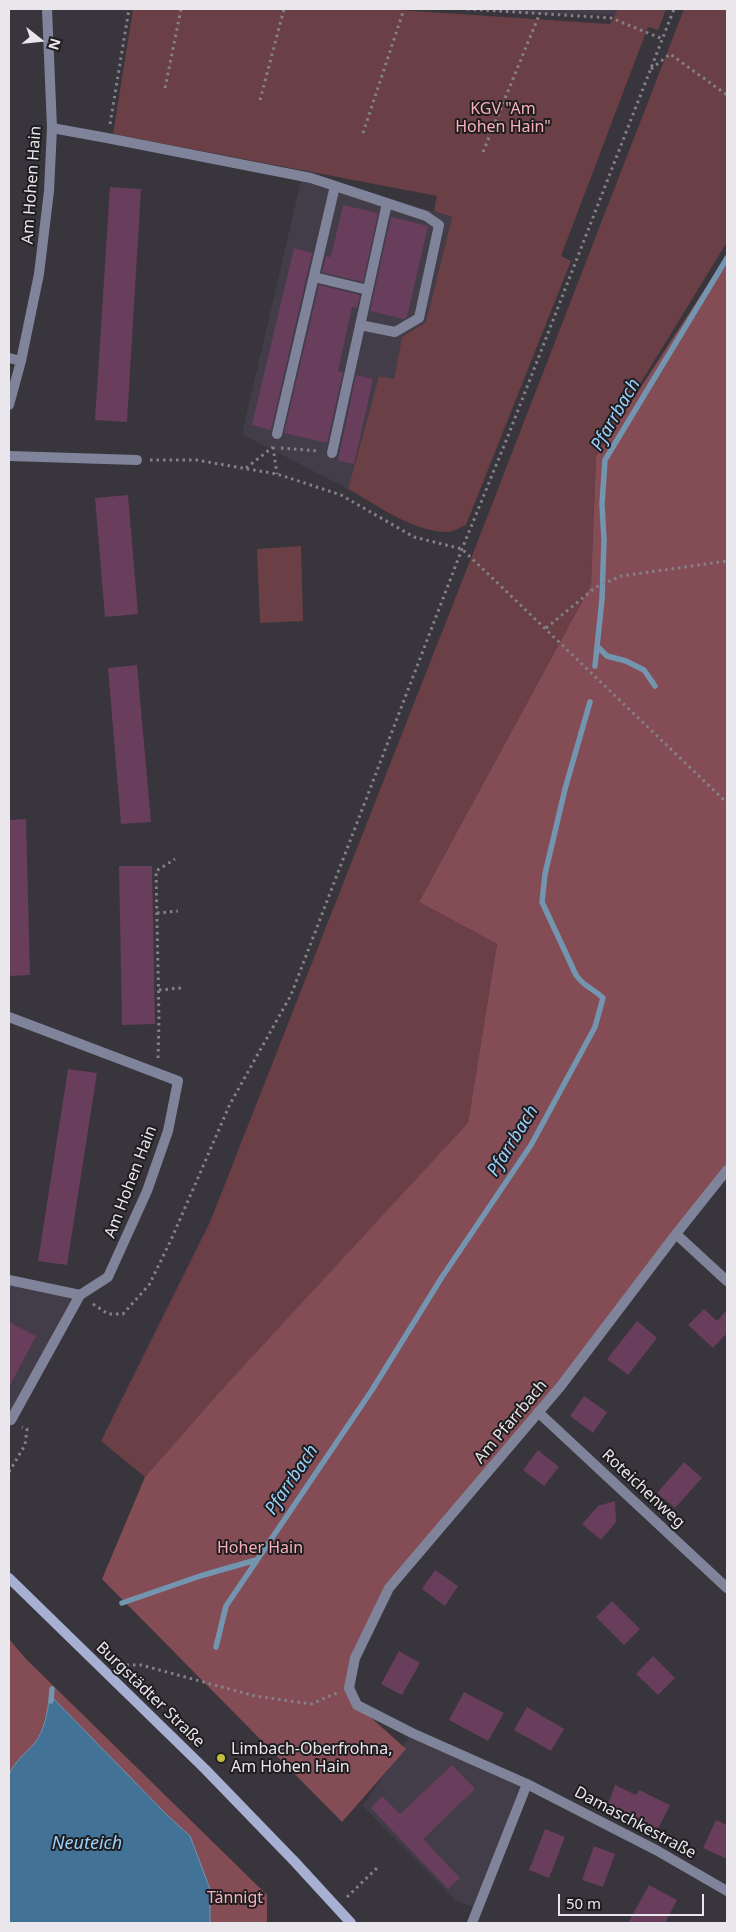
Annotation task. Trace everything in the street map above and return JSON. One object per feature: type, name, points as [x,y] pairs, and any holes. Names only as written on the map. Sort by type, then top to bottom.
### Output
[{"type":"main road","name":"Burgstädter Straße","points":[[9,1578],[205,1769],[351,1923]]},
{"type":"street","name":"Am Hohen Hain","points":[[9,405],[21,362],[39,274],[50,183],[52,128],[47,9]]},
{"type":"street","points":[[52,128],[311,178],[426,216],[439,224],[419,318],[396,332],[360,325]]},
{"type":"street","points":[[277,434],[335,186]]},
{"type":"street","points":[[332,452],[387,203]]},
{"type":"street","points":[[314,277],[368,290]]},
{"type":"street","points":[[9,358],[21,362]]},
{"type":"street","points":[[9,456],[137,460]]},
{"type":"street","name":"Am Hohen Hain","points":[[9,1017],[178,1081],[168,1131],[147,1192],[108,1277],[80,1295]]},
{"type":"street","name":"Am Pfarrbach","points":[[349,1688],[356,1658],[389,1588],[560,1387],[727,1170]]},
{"type":"street","points":[[676,1234],[727,1281]]},
{"type":"street","points":[[9,1280],[80,1295],[11,1420]]},
{"type":"street","name":"Roteichenweg","points":[[538,1412],[727,1588]]},
{"type":"street","name":"Damaschkestraße","points":[[349,1688],[357,1705],[412,1733],[527,1784],[656,1850],[727,1891]]},
{"type":"street","points":[[472,1923],[527,1784]]},
{"type":"path","points":[[107,138],[129,9]]},
{"type":"path","points":[[165,88],[181,9]]},
{"type":"path","points":[[260,100],[284,9]]},
{"type":"path","points":[[363,133],[404,9]]},
{"type":"path","points":[[466,9],[611,18],[663,39]]},
{"type":"path","points":[[80,1295],[108,1314],[123,1314],[149,1285],[171,1240],[230,1104],[291,995],[462,549],[512,427],[674,9]]},
{"type":"path","points":[[483,152],[540,14]]},
{"type":"path","points":[[651,69],[670,54],[727,94]]},
{"type":"path","points":[[277,434],[273,447],[277,474]]},
{"type":"path","points":[[246,469],[273,447],[332,452]]},
{"type":"path","points":[[137,460],[196,460],[277,474],[340,495],[414,537],[462,549],[727,803]]},
{"type":"path","points":[[546,628],[596,587],[621,576],[727,561]]},
{"type":"path","points":[[157,1074],[159,990],[156,871],[175,859]]},
{"type":"path","points":[[157,913],[178,911]]},
{"type":"path","points":[[159,990],[181,988]]},
{"type":"path","points":[[9,1472],[25,1445],[27,1429],[11,1420]]},
{"type":"path","points":[[99,1666],[141,1665],[255,1696],[311,1704],[349,1688]]},
{"type":"path","points":[[336,1907],[378,1866]]},
{"type":"shaded area","points":[[474,9],[618,9],[615,15],[541,14]]},
{"type":"shaded area","points":[[303,172],[452,217],[426,322],[402,337],[394,379],[379,376],[348,489],[242,434]]},
{"type":"shaded area","points":[[9,1280],[80,1295],[9,1432]]},
{"type":"shaded area","points":[[412,1733],[527,1784],[478,1908],[456,1901],[363,1806]]},
{"type":"green space","name":"KGV \"Am Hohen Hain\"","points":[[133,9],[383,9],[610,24],[618,9],[666,9],[658,30],[648,27],[561,256],[571,261],[466,525],[448,532],[421,528],[408,523],[348,489],[379,376],[394,379],[402,337],[426,322],[452,217],[434,211],[437,196],[113,134]]},
{"type":"green space","points":[[684,9],[727,9],[727,242],[596,456],[591,585],[419,902],[497,944],[468,1124],[224,1387],[145,1477],[101,1441],[210,1222],[477,543]]},
{"type":"green space","name":"Hoher Hain","points":[[727,255],[727,1167],[537,1417],[389,1588],[355,1658],[349,1688],[357,1705],[406,1749],[342,1822],[102,1579],[145,1477],[224,1387],[468,1123],[497,944],[419,902],[591,585],[596,456]]},
{"type":"green space","points":[[301,546],[303,621],[260,623],[257,549]]},
{"type":"green space","name":"Tännigt","points":[[9,1639],[26,1659],[267,1895],[267,1923],[210,1923],[210,1889],[190,1836],[167,1815],[51,1696],[36,1741],[15,1765],[9,1775]]},
{"type":"water","name":"Neuteich","points":[[50,1695],[167,1815],[190,1836],[210,1889],[210,1923],[9,1923],[9,1775],[20,1758],[38,1739],[45,1721]]},
{"type":"building","points":[[110,187],[141,189],[127,422],[95,420]]},
{"type":"building","points":[[343,205],[378,213],[363,282],[322,272],[326,256],[331,257]]},
{"type":"building","points":[[391,217],[428,226],[407,317],[404,319],[370,311]]},
{"type":"building","points":[[294,248],[312,253],[271,430],[252,425]]},
{"type":"building","points":[[319,285],[360,295],[357,308],[352,307],[338,371],[343,372],[327,443],[284,433]]},
{"type":"building","points":[[356,375],[373,379],[354,464],[338,461]]},
{"type":"building","points":[[128,495],[138,614],[105,617],[95,498]]},
{"type":"building","points":[[137,665],[151,822],[121,824],[108,668]]},
{"type":"building","points":[[26,819],[30,975],[9,976],[9,820]]},
{"type":"building","points":[[119,866],[152,866],[155,1024],[122,1025]]},
{"type":"building","points":[[68,1069],[97,1073],[67,1265],[38,1261]]},
{"type":"building","points":[[704,1309],[717,1321],[727,1310],[727,1333],[713,1348],[688,1325]]},
{"type":"building","points":[[637,1321],[657,1338],[628,1375],[607,1359]]},
{"type":"building","points":[[9,1322],[36,1336],[9,1387]]},
{"type":"building","points":[[584,1396],[607,1412],[593,1433],[570,1416]]},
{"type":"building","points":[[538,1450],[559,1467],[544,1486],[523,1470]]},
{"type":"building","points":[[684,1462],[702,1478],[675,1508],[657,1493]]},
{"type":"building","points":[[615,1501],[616,1522],[601,1540],[582,1524],[598,1506]]},
{"type":"building","points":[[435,1570],[458,1586],[445,1606],[422,1589]]},
{"type":"building","points":[[612,1601],[640,1629],[624,1645],[596,1617]]},
{"type":"building","points":[[399,1651],[420,1663],[402,1695],[381,1684]]},
{"type":"building","points":[[653,1656],[675,1678],[658,1695],[636,1674]]},
{"type":"building","points":[[464,1692],[504,1713],[488,1741],[449,1720]]},
{"type":"building","points":[[527,1707],[564,1729],[551,1751],[514,1730]]},
{"type":"building","points":[[452,1765],[475,1789],[423,1839],[460,1878],[448,1889],[371,1808],[382,1796],[400,1814]]},
{"type":"building","points":[[615,1785],[636,1795],[639,1790],[670,1805],[658,1829],[608,1805]]},
{"type":"building","points":[[716,1820],[727,1825],[727,1859],[703,1848]]},
{"type":"building","points":[[545,1829],[565,1837],[549,1878],[529,1870]]},
{"type":"building","points":[[594,1846],[615,1854],[603,1887],[582,1880]]},
{"type":"building","points":[[649,1885],[677,1900],[665,1923],[628,1923]]},
{"type":"waterway","name":"Pfarrbach","points":[[595,666],[602,599],[604,540],[602,504],[605,460],[727,258]]},
{"type":"waterway","points":[[598,647],[607,656],[626,661],[644,670],[655,686]]},
{"type":"waterway","name":"Pfarrbach","points":[[216,1647],[226,1606],[372,1390],[442,1277],[531,1145],[595,1027],[603,998],[582,983],[576,975],[542,902],[545,874],[565,789],[590,702]]},
{"type":"waterway","name":"Pfarrbach","points":[[122,1603],[200,1576],[256,1560]]},
{"type":"waterway","name":"Pfarrbach","points":[[51,1701],[52,1689]]},
{"type":"place","name":"Limbach-Oberfrohna, Am Hohen Hain","points":[[221,1758]]}]
